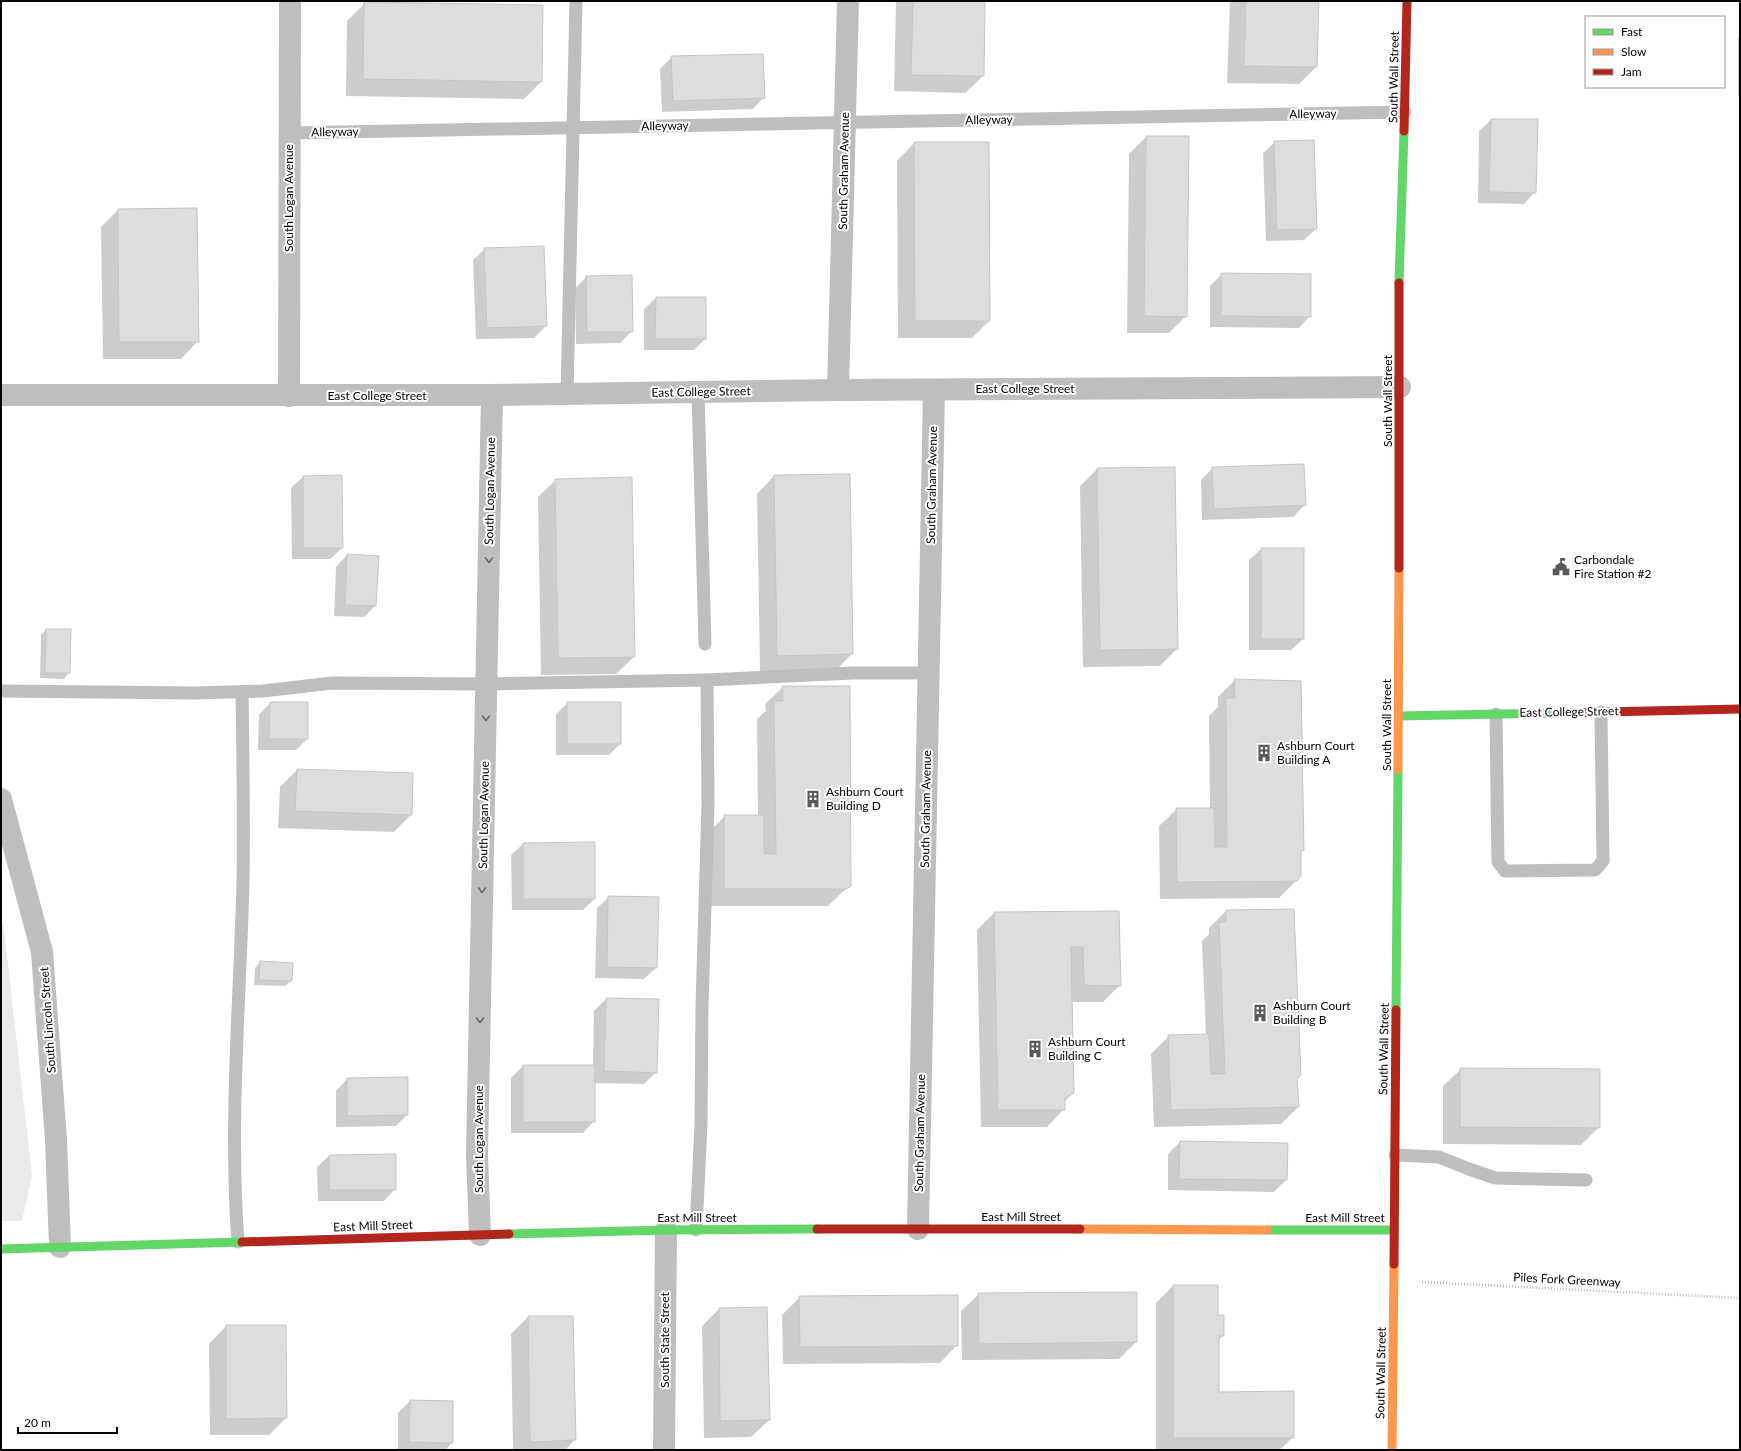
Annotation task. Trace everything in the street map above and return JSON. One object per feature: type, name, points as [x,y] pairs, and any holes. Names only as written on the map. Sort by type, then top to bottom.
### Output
[{"type":"main road","name":"South Wall Street","points":[[1392,1450],[1399,716],[1399,264],[1405,112],[1407,1]]},
{"type":"main road","name":"East College Street","points":[[1399,716],[1740,709]]},
{"type":"main road","name":"East Mill Street","points":[[1,1249],[666,1230],[1394,1230]]},
{"type":"street","name":"South Logan Avenue","points":[[289,396],[290,1]]},
{"type":"street","name":"South Graham Avenue","points":[[838,390],[848,1]]},
{"type":"street","name":"East College Street","points":[[1,395],[492,395],[838,390],[1400,387]]},
{"type":"street","name":"South Graham Avenue","points":[[918,1229],[934,390]]},
{"type":"street","name":"South Logan Avenue","points":[[480,1235],[478,1146],[492,395]]},
{"type":"street","name":"South Lincoln Street","points":[[1,799],[42,952],[56,1140],[60,1247]]},
{"type":"street","name":"South State Street","points":[[664,1450],[666,1230]]},
{"type":"lane","points":[[567,394],[576,1]]},
{"type":"lane","name":"Alleyway","points":[[289,133],[1405,112]]},
{"type":"lane","points":[[698,392],[705,644]]},
{"type":"lane","points":[[1,691],[99,693],[242,692],[332,683],[486,684],[707,680],[853,674],[928,673]]},
{"type":"lane","points":[[696,1230],[701,1124],[702,1005],[708,804],[707,680]]},
{"type":"lane","points":[[238,1242],[234,1170],[236,1032],[242,882],[242,692]]},
{"type":"lane","points":[[1496,714],[1498,862],[1504,870],[1594,870],[1603,861],[1601,712]]},
{"type":"lane","points":[[1395,1155],[1439,1157],[1469,1170],[1495,1178],[1586,1180]]},
{"type":"path","name":"Piles Fork Greenway","points":[[1394,1281],[1740,1298]]},
{"type":"shaded area","points":[[1,918],[4,930],[32,1175],[22,1221],[1,1221]]},
{"type":"building","points":[[913,1],[985,1],[984,76],[911,75]]},
{"type":"building","points":[[1246,1],[1319,1],[1317,67],[1244,66]]},
{"type":"building","points":[[364,2],[543,5],[542,82],[363,79]]},
{"type":"building","points":[[763,54],[765,98],[673,101],[671,56]]},
{"type":"building","points":[[1491,119],[1538,119],[1536,193],[1489,192]]},
{"type":"building","points":[[1146,136],[1189,136],[1187,317],[1144,316]]},
{"type":"building","points":[[1314,140],[1317,229],[1277,230],[1274,141]]},
{"type":"building","points":[[914,142],[989,142],[990,321],[915,321]]},
{"type":"building","points":[[197,208],[199,342],[119,342],[118,209]]},
{"type":"building","points":[[544,246],[547,326],[487,328],[484,248]]},
{"type":"building","points":[[1221,273],[1311,274],[1311,317],[1221,316]]},
{"type":"building","points":[[632,275],[633,332],[587,332],[586,276]]},
{"type":"building","points":[[656,297],[706,297],[706,339],[655,339]]},
{"type":"building","points":[[1304,464],[1306,505],[1214,509],[1212,467]]},
{"type":"building","points":[[1175,467],[1178,649],[1100,650],[1097,468]]},
{"type":"building","points":[[850,474],[853,654],[777,656],[774,475]]},
{"type":"building","points":[[342,475],[343,548],[303,548],[303,476]]},
{"type":"building","points":[[632,477],[635,657],[558,658],[555,479]]},
{"type":"building","points":[[1261,548],[1304,548],[1304,639],[1261,639]]},
{"type":"building","points":[[347,554],[379,556],[376,606],[345,605]]},
{"type":"building","points":[[46,629],[71,629],[70,673],[45,673]]},
{"type":"building","name":"Ashburn Court Building A","points":[[1234,679],[1301,681],[1304,850],[1301,851],[1301,876],[1297,881],[1177,882],[1176,808],[1214,808],[1215,847],[1227,847],[1226,698],[1235,698]]},
{"type":"building","name":"Ashburn Court Building D","points":[[782,686],[850,686],[851,886],[846,889],[724,889],[724,815],[764,815],[764,854],[776,854],[774,701],[783,701]]},
{"type":"building","points":[[270,702],[308,702],[308,739],[269,739]]},
{"type":"building","points":[[567,702],[621,702],[621,744],[567,744]]},
{"type":"building","points":[[297,769],[413,773],[412,815],[295,811]]},
{"type":"building","points":[[595,842],[595,899],[523,899],[523,843]]},
{"type":"building","points":[[608,896],[659,897],[657,968],[607,967]]},
{"type":"building","name":"Ashburn Court Building B","points":[[1294,909],[1301,1075],[1297,1079],[1299,1107],[1171,1110],[1168,1035],[1209,1034],[1211,1074],[1225,1074],[1219,923],[1226,921],[1226,910]]},
{"type":"building","name":"Ashburn Court Building C","points":[[1119,911],[1121,986],[1084,985],[1083,947],[1071,947],[1074,1093],[1065,1098],[1065,1110],[998,1110],[994,912]]},
{"type":"building","points":[[260,961],[293,963],[292,981],[259,980]]},
{"type":"building","points":[[606,998],[659,999],[657,1073],[604,1071]]},
{"type":"building","points":[[523,1065],[595,1065],[595,1122],[523,1122]]},
{"type":"building","points":[[1460,1068],[1600,1069],[1600,1128],[1460,1127]]},
{"type":"building","points":[[408,1077],[408,1115],[347,1116],[347,1078]]},
{"type":"building","points":[[1180,1141],[1288,1143],[1287,1180],[1179,1179]]},
{"type":"building","points":[[396,1154],[396,1190],[329,1190],[329,1155]]},
{"type":"building","points":[[1173,1285],[1218,1285],[1218,1315],[1224,1315],[1224,1336],[1219,1336],[1219,1392],[1294,1391],[1294,1438],[1173,1438]]},
{"type":"building","points":[[1137,1292],[1137,1342],[979,1344],[978,1293]]},
{"type":"building","points":[[958,1295],[958,1346],[800,1347],[799,1296]]},
{"type":"building","points":[[767,1307],[770,1420],[720,1421],[719,1308]]},
{"type":"building","points":[[528,1316],[573,1316],[576,1440],[530,1442]]},
{"type":"building","points":[[226,1325],[286,1325],[287,1418],[226,1419]]},
{"type":"building","points":[[410,1400],[453,1401],[453,1443],[409,1442]]},
{"type":"traffic: fast","points":[[1399,283],[1404,131]]},
{"type":"traffic: fast","points":[[1399,716],[1558,713]]},
{"type":"traffic: fast","points":[[1396,1010],[1398,769]]},
{"type":"traffic: fast","points":[[509,1234],[666,1230],[817,1229]]},
{"type":"traffic: fast","points":[[1267,1230],[1394,1230]]},
{"type":"traffic: fast","points":[[1,1249],[242,1242]]},
{"type":"traffic: slow","points":[[1398,769],[1399,568]]},
{"type":"traffic: slow","points":[[1080,1229],[1267,1230]]},
{"type":"traffic: slow","points":[[1392,1450],[1394,1264]]},
{"type":"traffic: jam","points":[[1404,131],[1407,1]]},
{"type":"traffic: jam","points":[[1399,283],[1399,568]]},
{"type":"traffic: jam","points":[[1558,713],[1740,709]]},
{"type":"traffic: jam","points":[[1394,1264],[1396,1010]]},
{"type":"traffic: jam","points":[[817,1229],[1080,1229]]},
{"type":"traffic: jam","points":[[242,1242],[509,1234]]},
{"type":"place","name":"Carbondale Fire Station #2","points":[[1561,567]]},
{"type":"place","name":"Ashburn Court Building A","points":[[1264,753]]},
{"type":"place","name":"Ashburn Court Building D","points":[[813,799]]},
{"type":"place","name":"Ashburn Court Building B","points":[[1260,1013]]},
{"type":"place","name":"Ashburn Court Building C","points":[[1035,1049]]}]
